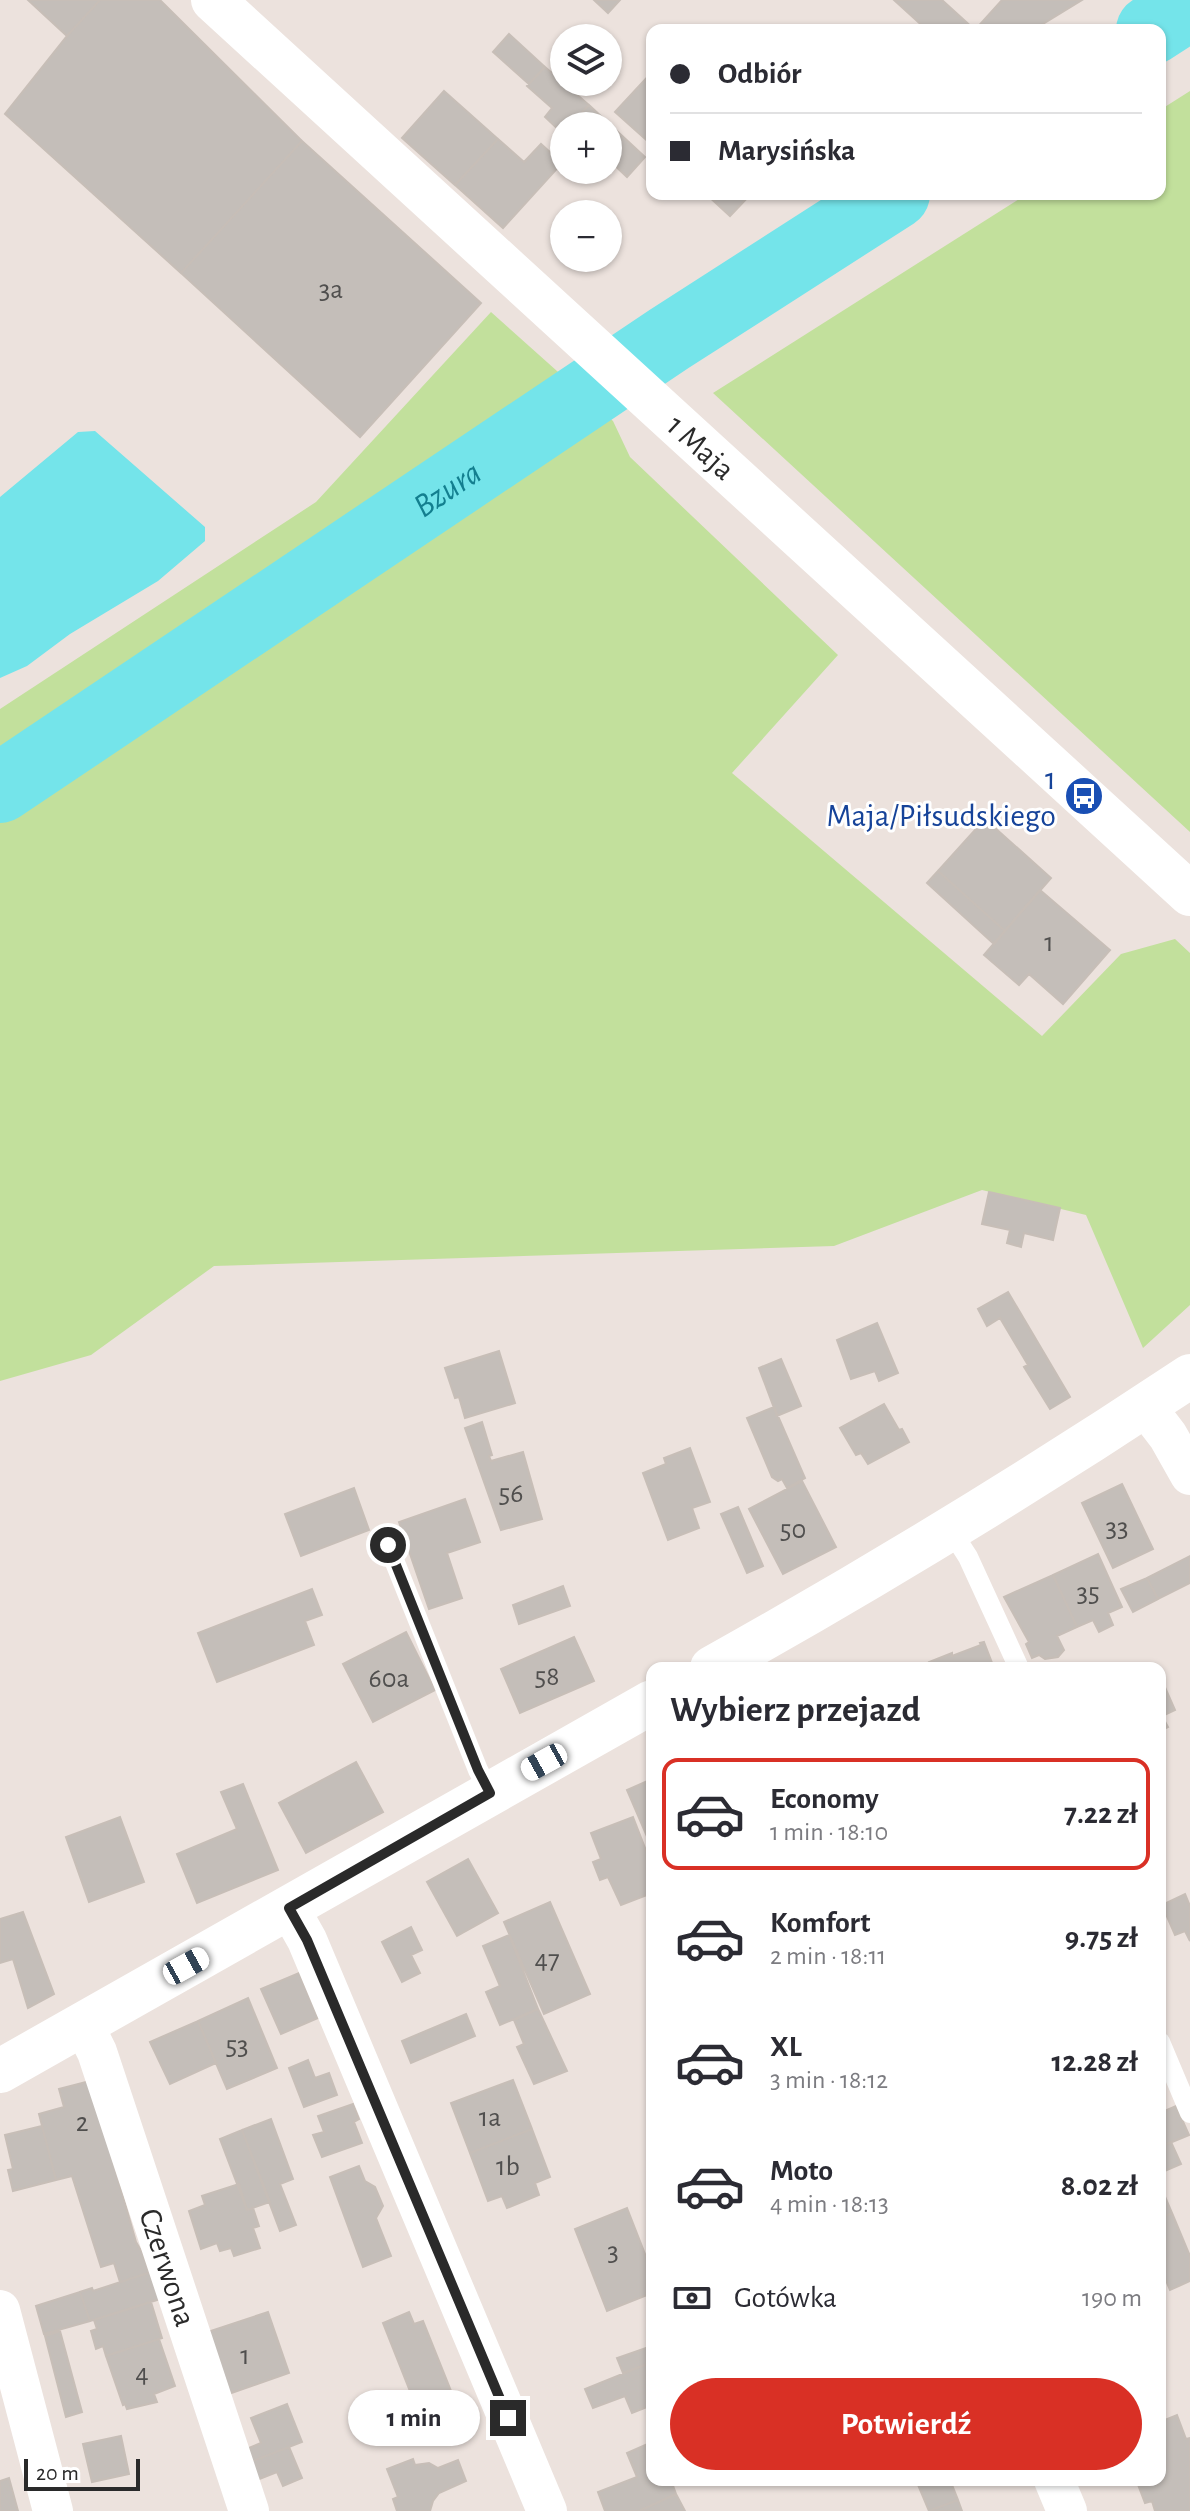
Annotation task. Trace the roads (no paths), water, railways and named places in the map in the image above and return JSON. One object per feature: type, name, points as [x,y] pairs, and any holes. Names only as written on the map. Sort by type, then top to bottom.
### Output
[{"type":"street","name":"1 Maja","points":[[218,2],[579,337],[1190,894]]},
{"type":"street","points":[[723,1662],[950,1529],[1190,1376]]},
{"type":"street","points":[[1145,1406],[1168,1436],[1190,1475]]},
{"type":"street","points":[[0,2071],[646,1705]]},
{"type":"street","points":[[289,1908],[307,1940],[547,2511]]},
{"type":"street","name":"Czerwona","points":[[83,2024],[97,2052],[249,2511]]},
{"type":"street","points":[[0,2310],[53,2511]]},
{"type":"street","points":[[1057,2486],[1067,2511]]},
{"type":"lane","points":[[950,1529],[968,1557],[1016,1662]]},
{"type":"lane","points":[[388,1545],[490,1793]]},
{"type":"lane","points":[[1166,2056],[1190,2113]]},
{"type":"water","points":[[95,431],[205,527],[205,541],[158,581],[70,634],[27,666],[0,678],[0,497],[78,432]]},
{"type":"waterway","name":"Bzura","points":[[1160,24],[1190,5]]},
{"type":"waterway","name":"Bzura","points":[[0,788],[669,339],[886,200]]},
{"type":"place","name":"1 Maja/Piłsudskiego","points":[[1084,796]]}]
